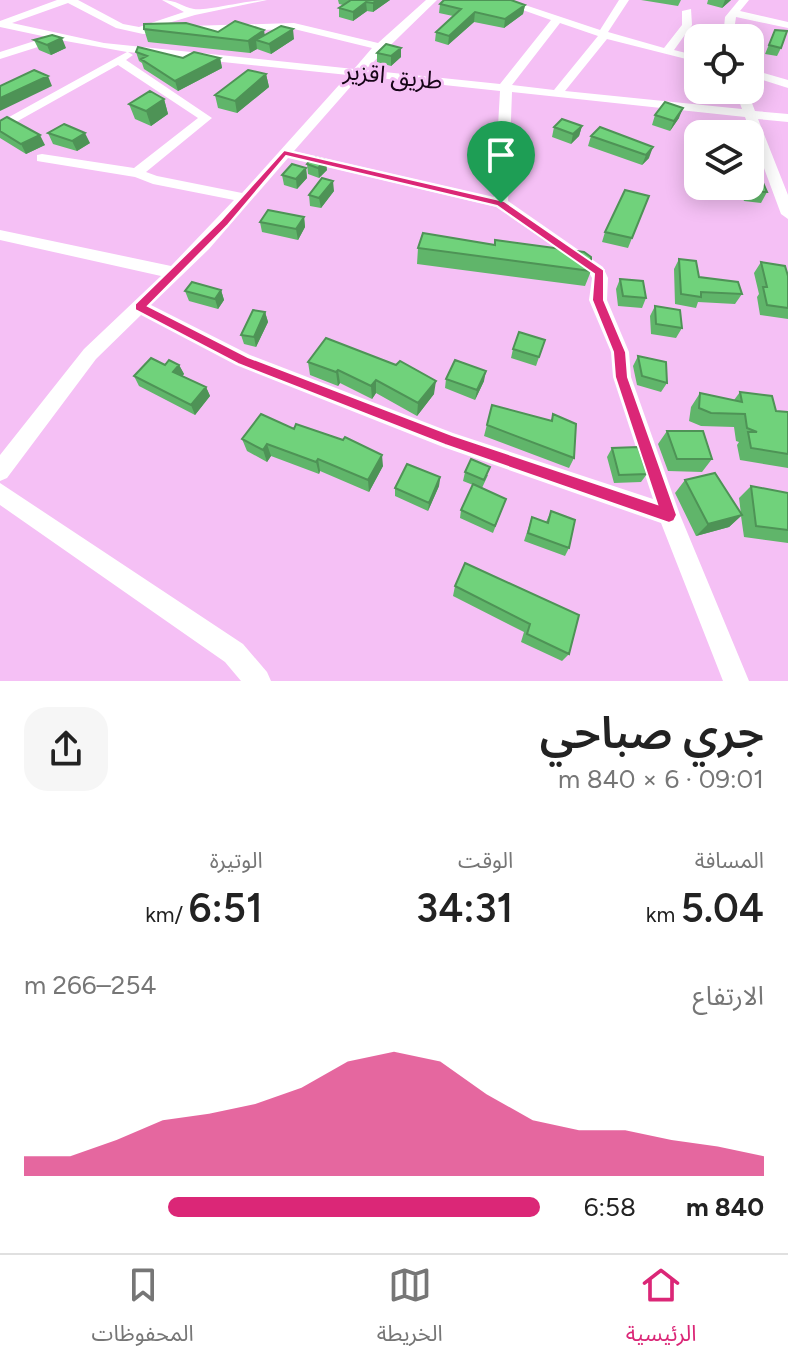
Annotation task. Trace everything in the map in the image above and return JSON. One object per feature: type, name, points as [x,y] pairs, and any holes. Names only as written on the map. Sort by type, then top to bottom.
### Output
[{"type":"street","points":[[0,24],[68,0],[136,30],[169,33],[294,26],[380,47]]},
{"type":"street","points":[[104,46],[136,30],[193,12],[262,0]]},
{"type":"street","points":[[0,470],[90,354],[175,273],[246,198],[357,71],[432,0]]},
{"type":"street","points":[[500,0],[521,3],[604,35],[684,56]]},
{"type":"street","points":[[558,93],[604,35],[624,0]]},
{"type":"street","points":[[731,24],[733,13],[744,0]]},
{"type":"street","points":[[173,1],[193,12]]},
{"type":"street","points":[[667,52],[687,25],[687,11]]},
{"type":"street","points":[[733,13],[788,25]]},
{"type":"street","points":[[501,203],[506,89],[514,70],[558,19]]},
{"type":"street","name":"طريق اقزير","points":[[0,24],[104,46],[788,118]]},
{"type":"street","points":[[0,56],[56,38]]},
{"type":"street","points":[[0,127],[136,49]]},
{"type":"street","points":[[119,60],[206,118],[144,165],[138,173]]},
{"type":"street","points":[[764,76],[788,84]]},
{"type":"street","points":[[744,104],[788,214]]},
{"type":"street","points":[[284,153],[501,203],[600,273],[598,300],[620,352],[622,377],[669,515],[736,681]]},
{"type":"street","points":[[42,158],[138,173],[153,180],[246,198]]},
{"type":"street","points":[[0,235],[175,273]]},
{"type":"street","points":[[140,307],[243,360],[450,441],[669,515]]},
{"type":"street","points":[[0,493],[234,653],[258,681]]},
{"type":"building","points":[[351,0],[377,0],[366,2],[353,12],[339,8]]},
{"type":"building","points":[[444,0],[511,0],[525,5],[505,19],[475,12],[449,36],[436,32],[461,9],[440,4]]},
{"type":"building","points":[[235,21],[264,30],[248,41],[144,29],[144,24],[186,23],[218,32]]},
{"type":"building","points":[[281,26],[293,29],[269,44],[256,40]]},
{"type":"building","points":[[775,30],[787,31],[781,48],[769,45]]},
{"type":"building","points":[[52,35],[62,38],[47,45],[34,40]]},
{"type":"building","points":[[386,44],[401,48],[391,56],[377,53]]},
{"type":"building","points":[[138,47],[183,58],[194,52],[220,58],[175,81],[141,59],[147,56],[136,52]]},
{"type":"building","points":[[34,70],[48,76],[0,98],[0,86]]},
{"type":"building","points":[[248,70],[266,74],[235,101],[215,95]]},
{"type":"building","points":[[150,91],[164,99],[146,111],[129,104]]},
{"type":"building","points":[[665,102],[683,108],[674,121],[655,115]]},
{"type":"building","points":[[7,117],[40,135],[21,144],[0,131],[0,121]]},
{"type":"building","points":[[562,119],[582,126],[573,134],[554,127]]},
{"type":"building","points":[[64,124],[85,133],[72,141],[48,133]]},
{"type":"building","points":[[600,127],[653,147],[646,155],[591,136]]},
{"type":"building","points":[[313,157],[326,160],[318,168],[307,164]]},
{"type":"building","points":[[292,164],[306,168],[296,179],[282,175]]},
{"type":"building","points":[[322,178],[333,181],[319,198],[309,195]]},
{"type":"building","points":[[625,190],[649,196],[632,238],[605,232]]},
{"type":"building","points":[[268,210],[304,217],[296,229],[260,222]]},
{"type":"building","points":[[423,233],[495,245],[495,240],[584,252],[591,257],[591,271],[418,248]]},
{"type":"building","points":[[679,259],[696,261],[699,277],[738,282],[742,294],[701,292],[701,297],[681,294]]},
{"type":"building","points":[[761,262],[785,266],[788,308],[767,305],[763,287],[767,287]]},
{"type":"building","points":[[620,279],[643,281],[646,298],[623,296]]},
{"type":"building","points":[[192,282],[221,290],[215,299],[185,291]]},
{"type":"building","points":[[655,306],[680,310],[682,328],[656,324]]},
{"type":"building","points":[[253,310],[265,312],[254,337],[241,335]]},
{"type":"building","points":[[519,332],[545,340],[539,357],[513,349]]},
{"type":"building","points":[[326,338],[396,365],[400,361],[436,381],[418,403],[376,380],[371,386],[338,370],[336,372],[308,362]]},
{"type":"building","points":[[638,356],[666,362],[667,383],[642,376]]},
{"type":"building","points":[[151,358],[165,365],[169,360],[179,365],[173,372],[206,387],[191,405],[134,376]]},
{"type":"building","points":[[455,360],[486,371],[477,390],[446,379]]},
{"type":"building","points":[[740,392],[772,396],[776,411],[788,412],[788,454],[751,448],[748,432],[757,432],[747,428],[745,414],[711,413],[699,408],[700,393],[742,402]]},
{"type":"building","points":[[492,405],[552,421],[553,414],[576,424],[574,458],[487,425]]},
{"type":"building","points":[[261,414],[294,429],[296,424],[343,440],[345,437],[382,455],[368,480],[318,459],[316,462],[267,444],[263,450],[242,439]]},
{"type":"building","points":[[667,431],[703,431],[712,459],[677,459]]},
{"type":"building","points":[[638,447],[647,474],[619,475],[612,448]]},
{"type":"building","points":[[471,459],[490,467],[484,480],[465,472]]},
{"type":"building","points":[[407,464],[440,477],[429,503],[395,488]]},
{"type":"building","points":[[715,473],[742,515],[708,524],[685,480]]},
{"type":"building","points":[[473,484],[506,499],[495,526],[461,510]]},
{"type":"building","points":[[751,486],[788,493],[788,530],[756,526]]},
{"type":"building","points":[[551,511],[575,520],[569,548],[528,533],[532,517],[548,523]]},
{"type":"building","points":[[465,563],[579,615],[569,654],[527,634],[530,624],[455,586]]},
{"type":"route","points":[[284,153],[501,203],[600,273],[598,300],[620,352],[622,377],[669,515],[450,441],[243,360],[140,307],[225,223],[284,153]]}]
